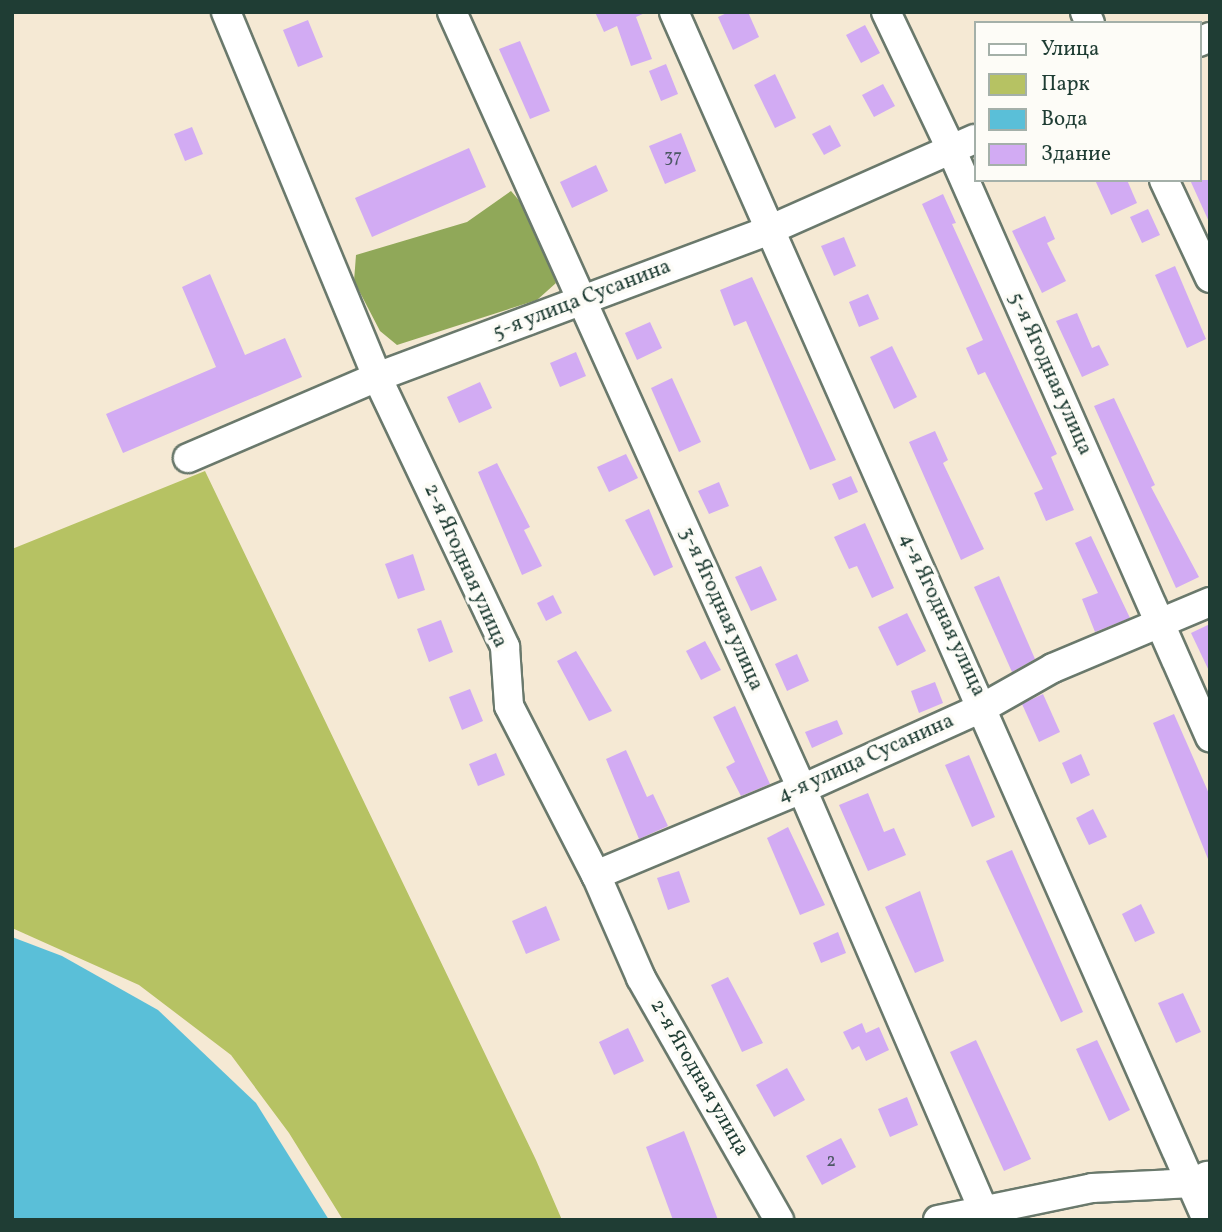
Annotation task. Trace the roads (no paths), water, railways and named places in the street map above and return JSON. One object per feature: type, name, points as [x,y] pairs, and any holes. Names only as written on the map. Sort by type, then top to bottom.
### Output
[{"type":"street","name":"2-я Ягодная улица","points":[[226,12],[377,377],[505,647],[509,706],[596,875],[641,978],[779,1220]]},
{"type":"street","name":"3-я Ягодная улица","points":[[452,12],[802,789],[983,1210]]},
{"type":"street","name":"4-я Ягодная улица","points":[[674,12],[767,231],[1201,1179],[1207,1220]]},
{"type":"street","name":"5-я Ягодная улица","points":[[886,12],[963,144],[974,171]]},
{"type":"street","name":"5-я улица Сусанина","points":[[188,458],[377,377],[767,231],[963,144]]},
{"type":"street","name":"5-я Ягодная улица","points":[[979,182],[1159,624],[1210,737]]},
{"type":"street","points":[[1165,182],[1210,278]]},
{"type":"street","name":"4-я улица Сусанина","points":[[596,875],[802,789],[984,707],[1053,668],[1210,602]]},
{"type":"street","points":[[938,1220],[1091,1188],[1201,1179]]},
{"type":"water","points":[[12,937],[62,956],[158,1010],[256,1103],[329,1220],[12,1220]]}]
